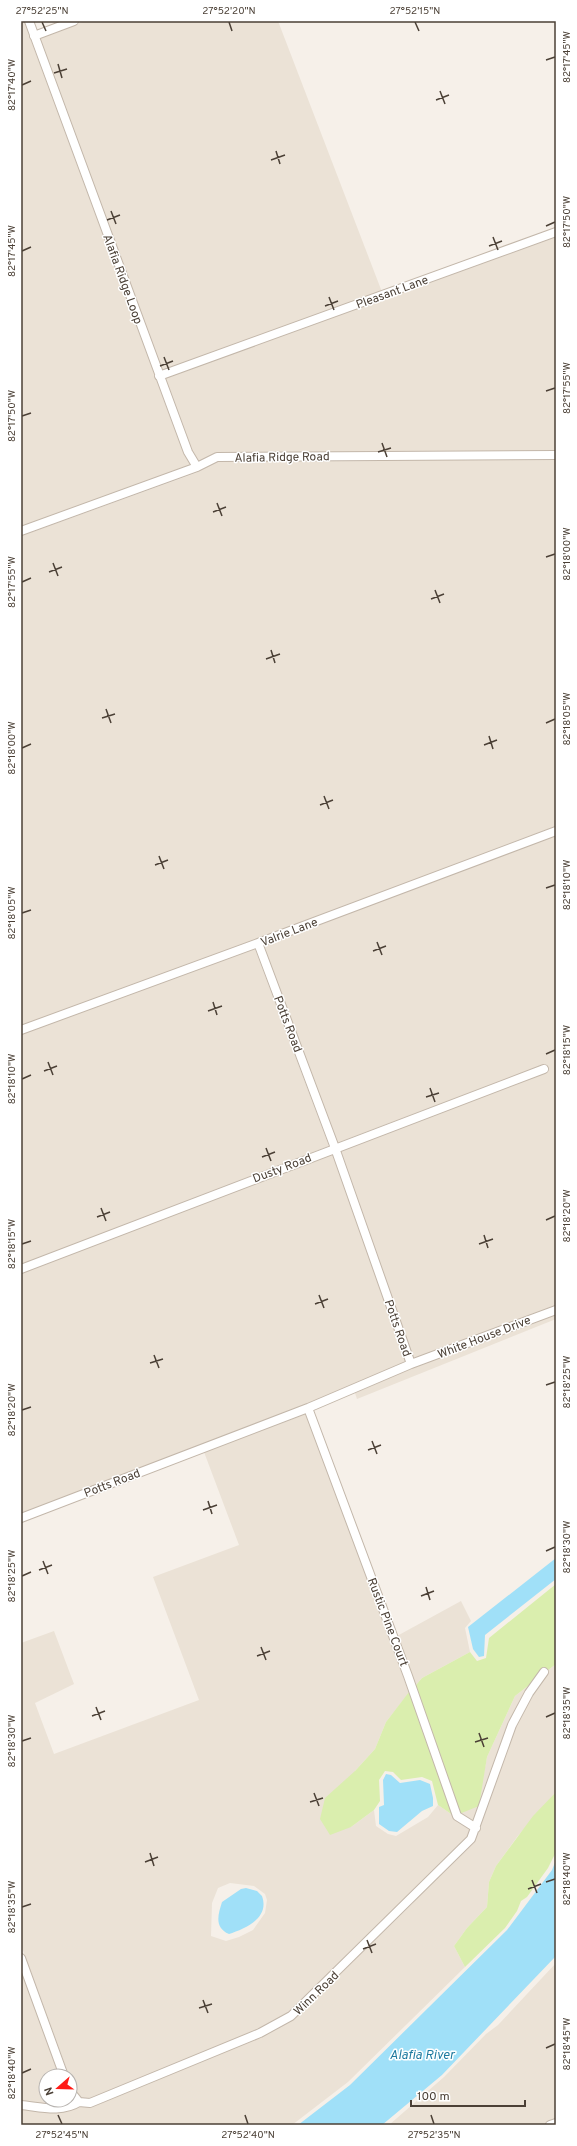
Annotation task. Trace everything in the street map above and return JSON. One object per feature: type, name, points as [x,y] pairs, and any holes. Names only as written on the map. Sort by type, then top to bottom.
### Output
[{"type":"street","name":"Alafia Ridge Loop","points":[[29,21],[159,376],[188,452],[197,467]]},
{"type":"street","points":[[34,36],[74,21]]},
{"type":"street","name":"Pleasant Lane","points":[[159,376],[556,232]]},
{"type":"street","name":"Alafia Ridge Road","points":[[21,531],[197,467],[217,457],[556,455]]},
{"type":"street","name":"Valrie Lane","points":[[21,1030],[258,944],[556,831]]},
{"type":"street","name":"Potts Road","points":[[21,1518],[308,1408],[411,1364],[335,1148],[258,944]]},
{"type":"street","name":"Dusty Road","points":[[21,1269],[335,1148],[544,1070]]},
{"type":"street","name":"White House Drive","points":[[411,1364],[556,1310]]},
{"type":"street","name":"Rustic Pine Court","points":[[308,1408],[408,1676],[457,1816],[476,1828]]},
{"type":"street","name":"Winn Road","points":[[21,2105],[58,2109],[70,2108],[79,2102],[90,2104],[260,2033],[291,2016],[472,1839],[512,1725],[529,1693],[544,1672]]},
{"type":"street","points":[[21,1958],[61,2068]]},
{"type":"street","points":[[550,2125],[556,2123]]},
{"type":"shaded area","points":[[21,21],[24,21],[184,454],[191,465],[21,527]]},
{"type":"shaded area","points":[[85,21],[278,21],[382,292],[162,371],[39,38]]},
{"type":"shaded area","points":[[556,237],[556,451],[217,453],[199,462],[192,450],[165,378]]},
{"type":"shaded area","points":[[556,459],[556,826],[257,940],[21,1026],[21,536],[196,473],[218,461]]},
{"type":"shaded area","points":[[556,835],[556,1306],[414,1359],[340,1150],[549,1071],[546,1064],[337,1143],[263,946]]},
{"type":"shaded area","points":[[255,949],[329,1146],[21,1265],[21,1034]]},
{"type":"shaded area","points":[[332,1153],[406,1362],[307,1405],[21,1514],[21,1273]]},
{"type":"shaded area","points":[[556,1314],[556,1319],[357,1399],[355,1393],[412,1368]]},
{"type":"shaded area","points":[[306,1414],[408,1690],[412,1689],[386,1722],[375,1749],[355,1771],[351,1827],[374,1810],[376,1826],[388,1834],[396,1836],[428,1817],[438,1805],[454,1816],[483,1778],[487,1757],[515,1696],[556,1664],[556,1792],[517,1837],[496,1866],[489,1882],[487,1907],[467,1928],[454,1946],[465,1967],[348,2082],[292,2125],[21,2125],[21,2109],[57,2113],[71,2111],[80,2106],[92,2107],[261,2037],[293,2020],[413,1903],[407,1898],[288,2013],[258,2030],[90,2099],[82,2098],[78,2095],[78,2068],[66,2068],[21,1945],[21,1643],[54,1631],[74,1684],[35,1703],[54,1754],[199,1700],[153,1577],[239,1545],[204,1452]],"holes":[[[230,1883],[254,1886],[265,1894],[267,1900],[265,1913],[253,1930],[239,1937],[226,1941],[211,1936],[212,1903],[218,1888]]]},
{"type":"shaded area","points":[[461,1601],[471,1621],[465,1628],[470,1652],[422,1678],[416,1685],[397,1636]]},
{"type":"shaded area","points":[[556,1963],[556,2119],[543,2125],[389,2125],[444,2077],[486,2034],[498,2025]]},
{"type":"shaded area","points":[[21,1970],[57,2068],[38,2068],[38,2103],[21,2101]]},
{"type":"green space","points":[[556,1584],[556,1664],[515,1696],[487,1757],[479,1806],[454,1816],[438,1805],[432,1781],[422,1777],[401,1780],[393,1772],[385,1771],[379,1780],[380,1801],[374,1810],[351,1827],[330,1835],[320,1819],[325,1798],[355,1771],[375,1749],[386,1722],[409,1692],[416,1687],[422,1678],[470,1652],[477,1661],[486,1658],[489,1638]]},
{"type":"green space","points":[[556,1792],[556,1852],[548,1868],[527,1897],[521,1901],[517,1911],[505,1928],[465,1967],[454,1946],[467,1928],[487,1907],[489,1882],[496,1866],[533,1816]]},
{"type":"water","points":[[556,1558],[556,1579],[485,1635],[484,1656],[479,1657],[473,1649],[468,1627]]},
{"type":"water","points":[[386,1774],[391,1775],[400,1783],[420,1780],[430,1784],[433,1798],[433,1806],[422,1811],[397,1832],[389,1831],[379,1824],[379,1807],[384,1805],[383,1780]]},
{"type":"water","name":"Alafia River","points":[[556,1860],[556,1956],[442,2075],[382,2125],[298,2125],[350,2085],[507,1930],[552,1870]]},
{"type":"water","points":[[246,1888],[257,1891],[262,1896],[264,1904],[262,1911],[249,1926],[229,1934],[221,1928],[218,1920],[222,1902],[241,1889]]}]
